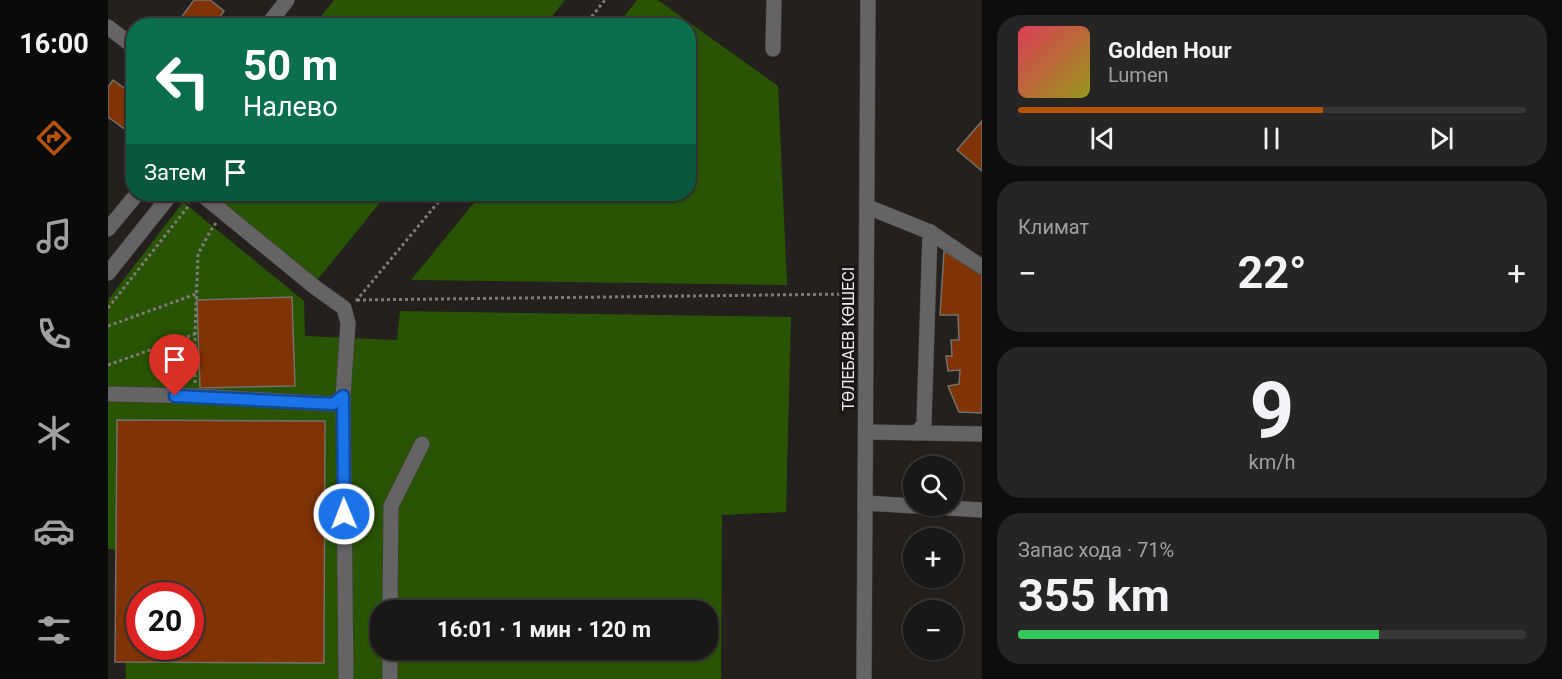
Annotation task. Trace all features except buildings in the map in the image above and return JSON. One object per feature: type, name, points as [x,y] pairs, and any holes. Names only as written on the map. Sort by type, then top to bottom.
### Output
[{"type":"street","points":[[273,18],[287,0]]},
{"type":"street","points":[[773,50],[774,0]]},
{"type":"street","name":"ТӨЛЕБАЕВ КӨШЕСІ","points":[[864,679],[868,0]]},
{"type":"street","points":[[108,27],[126,41]]},
{"type":"street","points":[[108,229],[131,201]]},
{"type":"street","points":[[108,273],[165,201]]},
{"type":"street","points":[[206,201],[225,213],[316,288],[344,308],[348,323],[343,396],[346,679]]},
{"type":"street","points":[[867,207],[930,232],[981,267]]},
{"type":"street","points":[[916,433],[924,423],[930,232]]},
{"type":"street","points":[[111,394],[196,396],[333,404],[343,396]]},
{"type":"street","points":[[866,432],[981,434]]},
{"type":"street","points":[[390,600],[391,506],[422,444]]},
{"type":"street","points":[[865,503],[981,510]]},
{"type":"street","points":[[390,660],[390,679]]},
{"type":"path","points":[[590,18],[605,0]]},
{"type":"path","points":[[108,308],[194,201]]},
{"type":"path","points":[[356,301],[439,201]]},
{"type":"path","points":[[196,396],[195,334],[198,254],[211,230],[225,213]]},
{"type":"path","points":[[108,326],[196,294]]},
{"type":"path","points":[[348,295],[356,301],[866,294]]},
{"type":"path","points":[[108,365],[195,334]]},
{"type":"green space","points":[[334,0],[565,0],[551,18],[320,18]]},
{"type":"green space","points":[[637,0],[658,0],[683,18],[623,18]]},
{"type":"green space","points":[[696,27],[778,86],[787,285],[411,280],[475,201],[696,201]]},
{"type":"green space","points":[[213,201],[381,201],[314,284]]},
{"type":"green space","points":[[183,202],[304,301],[305,336],[397,340],[400,311],[791,317],[786,512],[722,515],[721,679],[126,679],[122,550],[108,549],[108,300]]},
{"type":"route","points":[[175,396],[333,404],[343,396],[344,514]]}]
